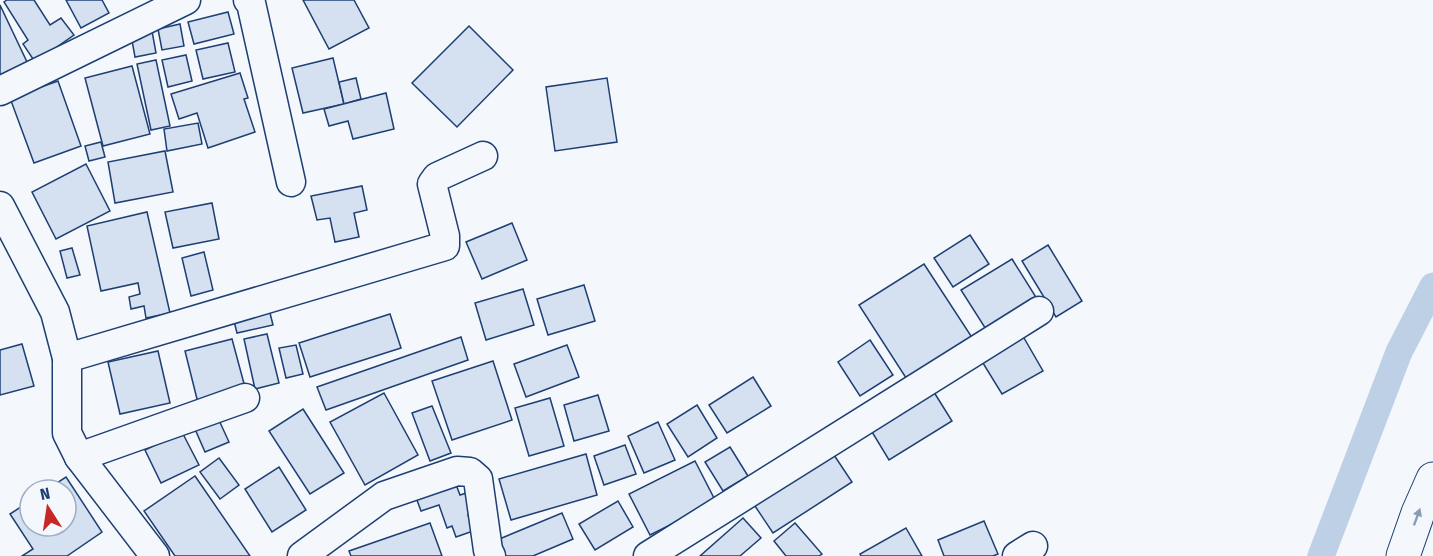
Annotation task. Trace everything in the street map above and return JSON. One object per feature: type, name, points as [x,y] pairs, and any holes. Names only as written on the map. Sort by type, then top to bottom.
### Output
[{"type":"highway","points":[[1403,556],[1433,479]]},
{"type":"street","points":[[0,91],[186,0]]},
{"type":"street","points":[[248,0],[251,3],[291,182]]},
{"type":"street","points":[[67,358],[445,246],[445,236],[432,184],[437,177],[483,156]]},
{"type":"street","points":[[0,206],[54,312],[67,358],[67,433],[79,457],[155,556]]},
{"type":"street","points":[[648,556],[1039,311]]},
{"type":"street","points":[[79,457],[244,398]]},
{"type":"street","points":[[302,556],[384,496],[457,471],[471,472],[478,479],[488,550],[491,556]]},
{"type":"building","points":[[34,0],[50,25],[61,18],[74,35],[35,62],[23,44],[28,40],[4,2]]},
{"type":"building","points":[[66,0],[102,0],[109,13],[81,28]]},
{"type":"building","points":[[303,0],[354,0],[369,28],[329,49]]},
{"type":"building","points":[[0,5],[27,62],[0,75]]},
{"type":"building","points":[[228,12],[234,34],[194,44],[188,22]]},
{"type":"building","points":[[180,24],[184,46],[162,50],[158,29]]},
{"type":"building","points":[[469,26],[513,70],[457,127],[412,83]]},
{"type":"building","points":[[152,31],[156,53],[135,57],[131,35]]},
{"type":"building","points":[[228,43],[235,72],[203,79],[196,50]]},
{"type":"building","points":[[186,55],[192,81],[168,87],[162,60]]},
{"type":"building","points":[[333,58],[344,104],[303,113],[292,68]]},
{"type":"building","points":[[156,60],[170,126],[151,130],[137,64]]},
{"type":"building","points":[[132,66],[150,134],[103,146],[85,78]]},
{"type":"building","points":[[240,73],[248,98],[244,99],[255,132],[208,148],[197,113],[179,119],[171,94]]},
{"type":"building","points":[[356,78],[361,99],[344,104],[339,82]]},
{"type":"building","points":[[607,78],[617,142],[555,151],[546,87]]},
{"type":"building","points":[[58,81],[81,146],[34,163],[10,98]]},
{"type":"building","points":[[386,93],[394,129],[353,139],[348,121],[329,126],[324,109]]},
{"type":"building","points":[[198,123],[202,144],[167,151],[164,129]]},
{"type":"building","points":[[101,142],[105,157],[89,161],[85,146]]},
{"type":"building","points":[[165,151],[173,192],[115,203],[108,162]]},
{"type":"building","points":[[86,164],[110,211],[56,239],[32,192]]},
{"type":"building","points":[[362,186],[367,210],[354,213],[359,237],[335,242],[330,218],[317,220],[311,196]]},
{"type":"building","points":[[212,203],[219,239],[173,248],[165,212]]},
{"type":"building","points":[[147,212],[170,313],[146,318],[144,306],[131,309],[129,297],[140,294],[138,283],[101,291],[87,226]]},
{"type":"building","points":[[512,223],[527,260],[482,279],[466,242]]},
{"type":"building","points":[[970,235],[989,264],[953,287],[934,258]]},
{"type":"building","points":[[1048,245],[1082,301],[1056,317],[1022,261]]},
{"type":"building","points":[[72,248],[80,275],[67,278],[60,251]]},
{"type":"building","points":[[204,252],[213,290],[191,296],[182,258]]},
{"type":"building","points":[[1012,259],[1039,302],[989,334],[961,290]]},
{"type":"building","points":[[924,264],[973,339],[908,381],[859,305]]},
{"type":"building","points":[[584,285],[595,321],[548,335],[537,299]]},
{"type":"building","points":[[523,289],[534,325],[486,340],[475,303]]},
{"type":"building","points":[[268,305],[273,325],[237,333],[232,313]]},
{"type":"building","points":[[390,314],[401,348],[310,377],[299,343]]},
{"type":"building","points":[[1020,331],[1043,371],[1002,394],[978,355]]},
{"type":"building","points":[[267,334],[279,383],[255,389],[244,339]]},
{"type":"building","points":[[461,337],[468,360],[326,410],[317,387]]},
{"type":"building","points":[[232,339],[246,391],[198,403],[185,351]]},
{"type":"building","points":[[870,340],[893,375],[860,396],[838,362]]},
{"type":"building","points":[[22,344],[34,386],[0,395],[0,350]]},
{"type":"building","points":[[296,345],[303,374],[286,378],[279,348]]},
{"type":"building","points":[[567,345],[579,377],[526,397],[514,364]]},
{"type":"building","points":[[158,351],[170,403],[120,414],[108,362]]},
{"type":"building","points":[[493,361],[512,420],[452,440],[432,381]]},
{"type":"building","points":[[753,377],[771,406],[727,433],[709,405]]},
{"type":"building","points":[[932,389],[952,421],[889,460],[869,427]]},
{"type":"building","points":[[384,393],[418,455],[365,485],[330,422]]},
{"type":"building","points":[[598,395],[609,431],[574,441],[564,405]]},
{"type":"building","points":[[550,398],[564,446],[529,456],[515,408]]},
{"type":"building","points":[[697,405],[717,438],[688,457],[667,424]]},
{"type":"building","points":[[432,406],[451,453],[430,461],[412,413]]},
{"type":"building","points":[[303,409],[344,473],[310,494],[269,431]]},
{"type":"building","points":[[218,418],[229,442],[205,452],[195,429]]},
{"type":"building","points":[[658,422],[675,460],[644,473],[628,436]]},
{"type":"building","points":[[182,432],[199,465],[161,483],[145,450]]},
{"type":"building","points":[[625,445],[636,474],[604,485],[594,456]]},
{"type":"building","points":[[730,447],[748,476],[723,491],[705,462]]},
{"type":"building","points":[[830,449],[852,482],[773,533],[751,500]]},
{"type":"building","points":[[586,454],[597,495],[511,520],[499,479]]},
{"type":"building","points":[[219,458],[239,485],[220,499],[200,472]]},
{"type":"building","points":[[695,461],[716,502],[650,535],[629,494]]},
{"type":"building","points":[[279,467],[306,510],[272,532],[245,489]]},
{"type":"building","points":[[195,476],[250,556],[175,556],[144,511]]},
{"type":"building","points":[[454,479],[460,495],[473,491],[480,511],[468,515],[473,531],[456,537],[452,526],[447,528],[439,505],[421,511],[414,492]]},
{"type":"building","points":[[78,495],[102,532],[67,556],[22,556],[33,549],[26,538],[78,538]]},
{"type":"building","points":[[618,501],[633,527],[595,550],[579,524]]},
{"type":"building","points":[[18,509],[18,526],[10,514]]},
{"type":"building","points":[[562,513],[573,539],[533,556],[504,556],[497,540]]},
{"type":"building","points":[[743,518],[761,538],[740,556],[700,556]]},
{"type":"building","points":[[984,521],[998,554],[993,556],[944,556],[938,540]]},
{"type":"building","points":[[430,523],[442,556],[351,556],[349,551]]},
{"type":"building","points":[[795,523],[822,554],[819,556],[786,556],[774,541]]},
{"type":"building","points":[[906,528],[922,556],[861,556],[860,554]]},
{"type":"waterway","points":[[1321,556],[1399,352],[1433,286]]}]
